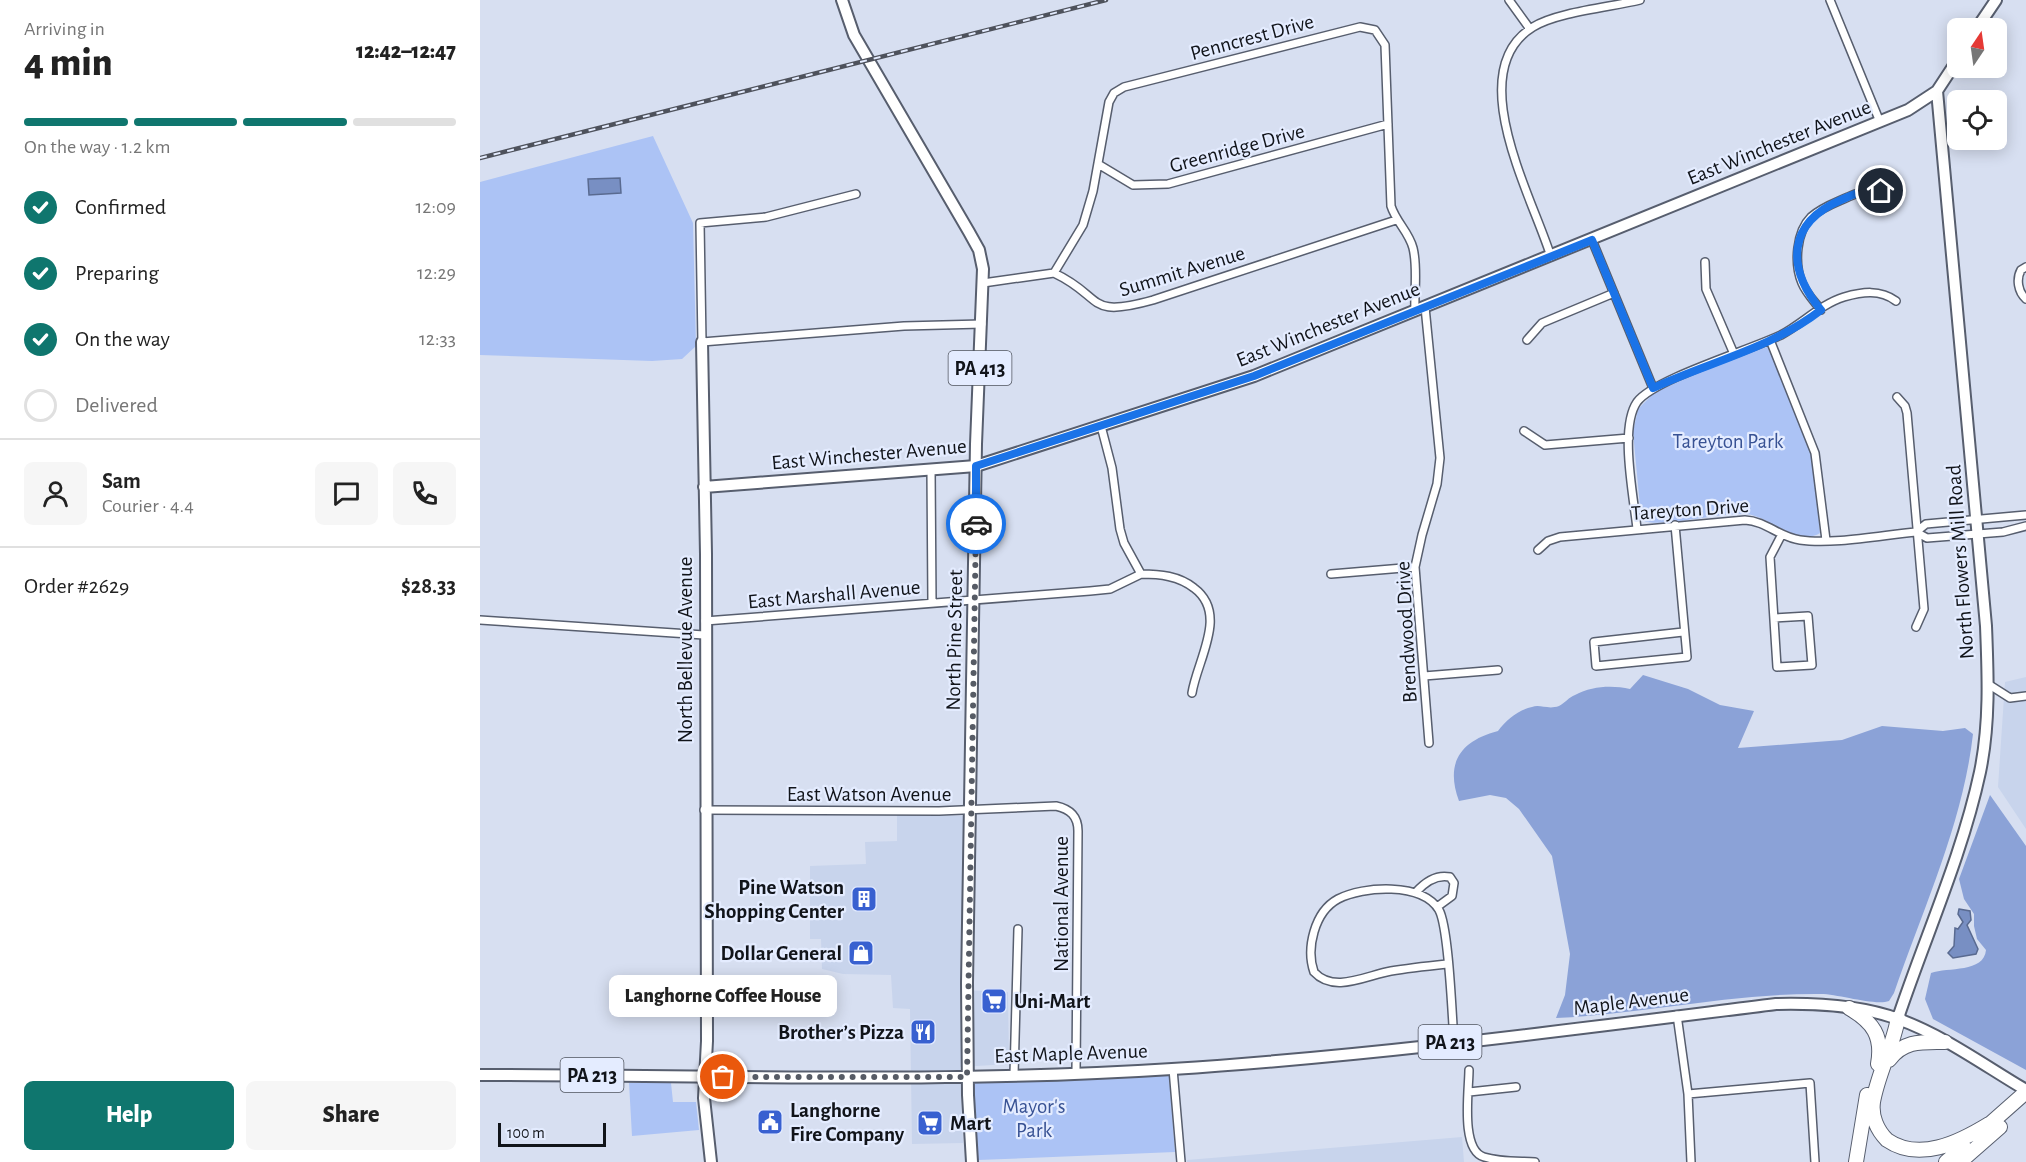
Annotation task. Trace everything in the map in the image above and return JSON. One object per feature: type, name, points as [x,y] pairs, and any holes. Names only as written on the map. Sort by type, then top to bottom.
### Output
[{"type":"highway","points":[[1849,1008],[1863,1016],[1876,1030],[1880,1044],[1881,1065],[1873,1101],[1873,1115],[1880,1132],[1901,1151],[1919,1156],[1937,1154],[2020,1105]]},
{"type":"highway","points":[[1856,1162],[1864,1108],[1898,1018]]},
{"type":"highway","points":[[1881,1065],[1908,1044],[1945,1042]]},
{"type":"highway","points":[[1960,1162],[2020,1105],[2026,1091]]},
{"type":"highway","points":[[1946,1162],[1989,1124]]},
{"type":"main road","name":"North Pine Street","points":[[842,0],[854,35],[979,250],[984,283],[976,466],[967,1077]]},
{"type":"main road","points":[[1984,18],[1996,0]]},
{"type":"main road","points":[[1937,91],[1947,76]]},
{"type":"main road","name":"East Winchester Avenue","points":[[704,487],[976,466],[1101,426],[1254,376],[1880,122],[1921,103],[1937,91]]},
{"type":"main road","name":"North Flowers Mill Road","points":[[1898,1018],[1953,861],[1977,781],[1987,713],[1986,626],[1937,91]]},
{"type":"main road","name":"North Bellevue Avenue","points":[[702,342],[705,621],[705,1077],[711,1162]]},
{"type":"main road","name":"Maple Avenue","points":[[1222,1065],[1776,1004],[1814,1003],[1898,1018],[1945,1042],[2026,1091]]},
{"type":"main road","name":"East Maple Avenue","points":[[705,1077],[967,1077],[1222,1065]]},
{"type":"main road","name":"PA 213","points":[[480,1075],[705,1077]]},
{"type":"main road","name":"PA 413","points":[[967,1077],[972,1162]]},
{"type":"street","points":[[1509,0],[1530,29]]},
{"type":"street","points":[[1551,256],[1509,142],[1502,90],[1503,69],[1509,53],[1530,29],[1560,18],[1640,0]]},
{"type":"street","points":[[1830,0],[1880,122]]},
{"type":"street","name":"Penncrest Drive","points":[[1054,273],[1083,225],[1098,164],[1108,102],[1119,90],[1360,27],[1376,30],[1385,45],[1390,191],[1396,220],[1413,248],[1420,309]]},
{"type":"street","name":"Greenridge Drive","points":[[1098,164],[1133,185],[1168,184],[1388,124]]},
{"type":"street","points":[[1821,310],[1805,290],[1799,275],[1799,243],[1808,221],[1826,206],[1865,191],[1879,190],[1887,195]]},
{"type":"street","name":"North Bellevue Avenue","points":[[702,342],[700,223],[766,217],[856,194]]},
{"type":"street","name":"Summit Avenue","points":[[1054,273],[1099,305],[1119,309],[1153,300],[1396,220]]},
{"type":"street","points":[[1592,240],[1653,388]]},
{"type":"street","points":[[1705,262],[1706,289],[1734,354]]},
{"type":"street","points":[[2026,267],[2021,270],[2018,279],[2021,293],[2026,299]]},
{"type":"street","points":[[984,283],[1054,273]]},
{"type":"street","points":[[1637,529],[1629,438],[1634,407],[1653,388],[1770,340],[1797,327],[1841,298],[1870,292],[1887,294],[1896,301]]},
{"type":"street","points":[[1527,340],[1542,323],[1614,293]]},
{"type":"street","name":"Brendwood Drive","points":[[1420,309],[1440,458],[1437,484],[1415,567],[1430,743]]},
{"type":"street","points":[[702,342],[904,326],[982,324]]},
{"type":"street","points":[[1770,340],[1815,453],[1826,540]]},
{"type":"street","points":[[1897,397],[1905,406],[1907,413],[1924,609],[1916,627]]},
{"type":"street","points":[[1101,426],[1112,468],[1120,529],[1124,543],[1141,574],[1165,575],[1188,583],[1201,594],[1208,604],[1211,624],[1192,693]]},
{"type":"street","points":[[1524,431],[1545,445],[1629,438]]},
{"type":"street","points":[[931,469],[932,603]]},
{"type":"street","name":"Tareyton Drive","points":[[1538,550],[1548,541],[1560,537],[1675,525],[1754,520],[1782,534],[1804,541],[1916,532],[1926,524],[2026,515]]},
{"type":"street","points":[[1675,525],[1687,657],[1596,666],[1594,642],[1683,632]]},
{"type":"street","name":"Tareyton Drive","points":[[1916,532],[1927,538],[1978,534],[2026,526]]},
{"type":"street","points":[[1774,618],[1808,616],[1812,664],[1777,667],[1770,557],[1782,534]]},
{"type":"street","points":[[1331,574],[1415,567]]},
{"type":"street","name":"East Marshall Avenue","points":[[705,621],[1110,589],[1141,574]]},
{"type":"street","points":[[480,620],[705,635]]},
{"type":"street","points":[[1424,676],[1498,670]]},
{"type":"street","points":[[1988,684],[2010,698],[2026,696]]},
{"type":"street","name":"East Watson Avenue","points":[[704,810],[971,810],[1056,806],[1069,810]]},
{"type":"street","name":"National Avenue","points":[[1069,810],[1077,821],[1078,831],[1076,1073]]},
{"type":"street","points":[[1416,892],[1430,880],[1440,876],[1450,877],[1454,883],[1452,896],[1437,907]]},
{"type":"street","points":[[1447,964],[1389,971],[1351,981],[1325,980],[1314,972],[1311,958],[1313,935],[1319,919],[1331,904],[1338,899],[1364,892],[1392,889],[1416,892],[1437,907],[1443,918],[1454,1041]]},
{"type":"street","points":[[1014,1075],[1018,928]]},
{"type":"street","points":[[1677,1015],[1688,1094],[1691,1162]]},
{"type":"street","points":[[1173,1069],[1181,1162]]},
{"type":"street","points":[[1469,1070],[1468,1128],[1470,1141],[1479,1154],[1507,1160],[1535,1162]]},
{"type":"street","points":[[1688,1094],[1810,1083],[1815,1162]]},
{"type":"street","points":[[1469,1092],[1516,1087]]},
{"type":"shaded area","points":[[620,178],[621,193],[589,195],[588,179]]},
{"type":"shaded area","points":[[1643,675],[1688,689],[1720,705],[1754,711],[1738,748],[1842,740],[1882,726],[1943,731],[1965,728],[1973,734],[1961,800],[1941,865],[1894,993],[1889,1001],[1875,1002],[1821,994],[1788,995],[1556,1018],[1565,995],[1570,954],[1552,856],[1519,809],[1506,798],[1490,795],[1459,801],[1455,787],[1455,765],[1465,748],[1485,735],[1498,731],[1522,710],[1535,706],[1559,706],[1573,696],[1595,688],[1630,689]]},
{"type":"shaded area","points":[[2026,677],[2026,829],[1998,787],[2005,682]]},
{"type":"shaded area","points":[[1990,795],[2026,846],[2026,1070],[1933,1019],[1925,999],[1931,973],[1972,966],[1984,957],[1986,950],[1977,939],[1974,914],[1964,899],[1959,879]]},
{"type":"shaded area","points":[[897,815],[963,816],[961,990],[1008,992],[1009,1064],[960,1067],[963,1143],[912,1144],[910,1009],[893,1008],[891,975],[843,974],[822,969],[821,939],[810,939],[810,866],[866,864],[865,842],[897,841]]},
{"type":"shaded area","points":[[1959,909],[1970,911],[1971,920],[1967,925],[1978,949],[1976,954],[1953,958],[1948,953],[1954,946],[1955,928],[1958,929],[1963,922],[1958,914]]},
{"type":"shaded area","points":[[1462,1137],[1464,1162],[1187,1162],[1187,1160]]},
{"type":"green space","points":[[653,136],[693,223],[696,346],[682,359],[652,361],[480,355],[480,182]]},
{"type":"green space","name":"Tareyton Park","points":[[1768,347],[1812,452],[1820,533],[1811,536],[1793,534],[1746,514],[1664,523],[1643,521],[1633,432],[1638,409],[1657,390],[1760,348]]},
{"type":"green space","name":"Mayor's Park","points":[[1169,1075],[1175,1152],[978,1160],[973,1085],[978,1080]]},
{"type":"green space","points":[[629,1083],[671,1083],[673,1102],[696,1102],[699,1130],[632,1136]]},
{"type":"railway","points":[[480,158],[1106,0]]},
{"type":"way so far","points":[[723,1077],[967,1077],[976,524]]},
{"type":"place","name":"Pine Watson Shopping Center","points":[[864,899]]},
{"type":"place","name":"Dollar General","points":[[861,953]]},
{"type":"place","name":"Uni-Mart","points":[[994,1001]]},
{"type":"place","name":"Brother’s Pizza","points":[[923,1032]]},
{"type":"place","name":"Langhorne Coffee House","points":[[723,1077]]},
{"type":"place","name":"Langhorne Fire Company","points":[[770,1122]]},
{"type":"place","name":"Mart","points":[[930,1123]]},
{"type":"route","points":[[976,524],[976,466],[1254,376],[1592,240],[1653,388],[1770,340],[1797,327],[1821,310],[1805,290],[1799,275],[1799,243],[1804,228],[1811,218],[1826,206],[1865,191],[1881,191]]}]
